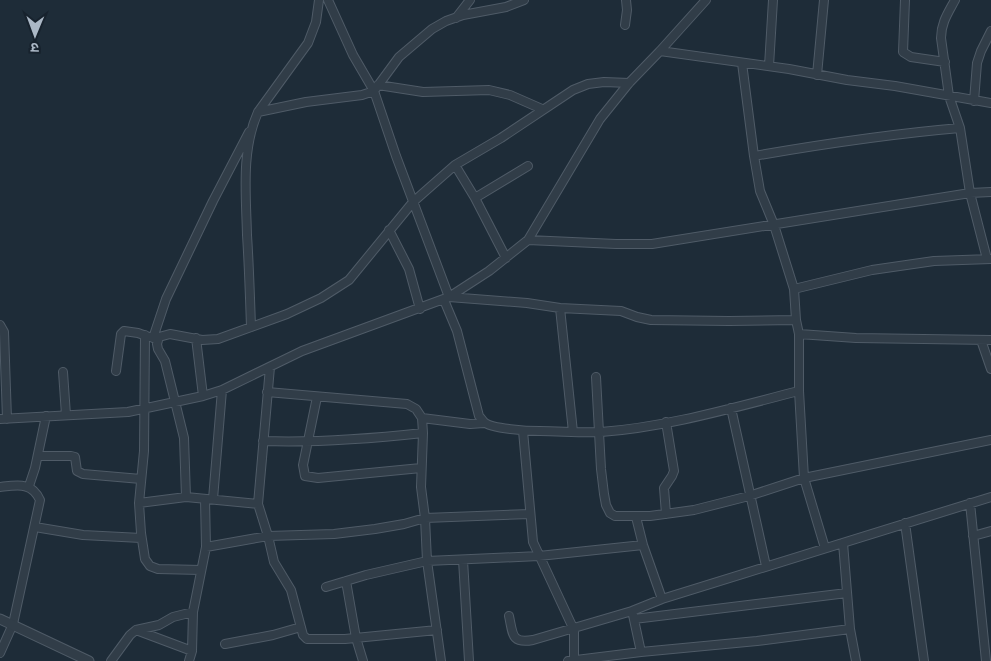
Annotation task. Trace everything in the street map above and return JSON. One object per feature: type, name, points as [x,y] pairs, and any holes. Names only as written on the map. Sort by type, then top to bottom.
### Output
[{"type":"street","points":[[201,570],[158,569],[150,566],[145,559],[139,503],[152,338],[166,299],[212,201],[258,112],[308,43],[316,22],[319,0]]},
{"type":"street","points":[[328,0],[353,55],[376,88],[447,298],[480,416],[484,423]]},
{"type":"street","points":[[456,18],[470,0]]},
{"type":"street","points":[[258,112],[306,102],[362,95],[376,88],[400,57],[432,28],[456,18],[506,7],[524,0]]},
{"type":"street","points":[[625,25],[626,0]]},
{"type":"street","points":[[0,325],[4,332],[2,371],[3,419],[128,412],[203,396],[222,390],[302,351],[447,298],[506,258],[528,240],[600,119],[629,83],[705,0]]},
{"type":"street","points":[[769,66],[773,0]]},
{"type":"street","points":[[817,75],[824,0]]},
{"type":"street","points":[[905,0],[903,52],[911,57],[945,62]]},
{"type":"street","points":[[794,289],[872,270],[934,261],[989,259],[970,193],[960,128],[949,96],[941,28],[955,0]]},
{"type":"street","points":[[974,100],[977,63],[991,31]]},
{"type":"street","points":[[660,51],[769,66],[991,103]]},
{"type":"street","points":[[742,63],[760,191],[774,225],[794,289],[799,334],[804,478],[824,548]]},
{"type":"street","points":[[116,371],[121,334],[124,331],[152,338],[170,334],[202,340],[218,339],[286,314],[336,289],[358,270],[413,202],[455,165],[501,138],[573,90],[588,84],[604,82],[629,83]]},
{"type":"street","points":[[376,88],[423,92],[489,90],[510,94],[542,109]]},
{"type":"street","points":[[251,327],[245,183],[252,125]]},
{"type":"street","points":[[754,156],[858,138],[960,128]]},
{"type":"street","points":[[455,165],[475,198],[506,258]]},
{"type":"street","points":[[475,198],[528,166]]},
{"type":"street","points":[[528,240],[652,244],[970,193],[991,192]]},
{"type":"street","points":[[389,230],[409,269],[420,309]]},
{"type":"street","points":[[447,298],[526,303],[560,308],[621,310],[637,318],[651,320],[796,320]]},
{"type":"street","points":[[560,308],[573,432]]},
{"type":"street","points":[[799,334],[856,338],[991,340]]},
{"type":"street","points":[[152,338],[165,361],[184,438],[186,497]]},
{"type":"street","points":[[196,338],[203,396]]},
{"type":"street","points":[[981,340],[991,369]]},
{"type":"street","points":[[270,367],[262,441],[258,504],[274,562],[291,590],[303,635],[307,639],[328,640],[437,630]]},
{"type":"street","points":[[63,372],[66,414]]},
{"type":"street","points":[[596,377],[601,469],[606,506],[610,513],[615,516],[636,517],[694,510],[749,496],[804,478],[991,440]]},
{"type":"street","points":[[189,661],[192,651],[193,612],[206,547],[209,499],[222,390]]},
{"type":"street","points":[[422,418],[462,424],[484,423],[523,431],[599,432],[666,422],[800,391]]},
{"type":"street","points":[[267,392],[407,404],[416,409],[422,418],[421,487],[427,561],[440,661]]},
{"type":"street","points":[[316,397],[303,465],[305,476],[310,478],[421,468]]},
{"type":"street","points":[[731,408],[766,566]]},
{"type":"street","points":[[29,486],[38,456],[46,416]]},
{"type":"street","points":[[666,422],[674,471],[664,488],[666,514]]},
{"type":"street","points":[[523,431],[533,542],[574,630],[572,661],[850,629]]},
{"type":"street","points":[[262,441],[341,441],[423,433]]},
{"type":"street","points":[[38,456],[75,457],[79,473],[141,479]]},
{"type":"street","points":[[0,487],[29,486],[37,492],[40,500],[13,624],[0,653]]},
{"type":"street","points":[[139,503],[186,497],[258,504]]},
{"type":"street","points":[[633,615],[662,599],[991,497]]},
{"type":"street","points":[[970,503],[988,646],[986,661]]},
{"type":"street","points":[[206,547],[268,536],[334,534],[375,529],[425,518],[530,514]]},
{"type":"street","points":[[636,517],[643,545],[662,599]]},
{"type":"street","points":[[906,523],[924,661]]},
{"type":"street","points":[[35,527],[83,535],[142,538]]},
{"type":"street","points":[[973,536],[991,531]]},
{"type":"street","points":[[843,543],[850,629],[856,661]]},
{"type":"street","points":[[326,587],[427,561],[539,556],[643,545]]},
{"type":"street","points":[[463,560],[469,661]]},
{"type":"street","points":[[346,581],[356,638],[363,661]]},
{"type":"street","points":[[510,616],[513,637],[517,641],[523,642],[633,615],[847,593]]},
{"type":"street","points":[[111,661],[130,635],[136,630],[159,625],[173,617],[193,612]]},
{"type":"street","points":[[633,615],[641,652]]},
{"type":"street","points":[[0,619],[89,661]]},
{"type":"street","points":[[224,644],[273,635],[302,627]]},
{"type":"street","points":[[136,630],[192,651]]}]
